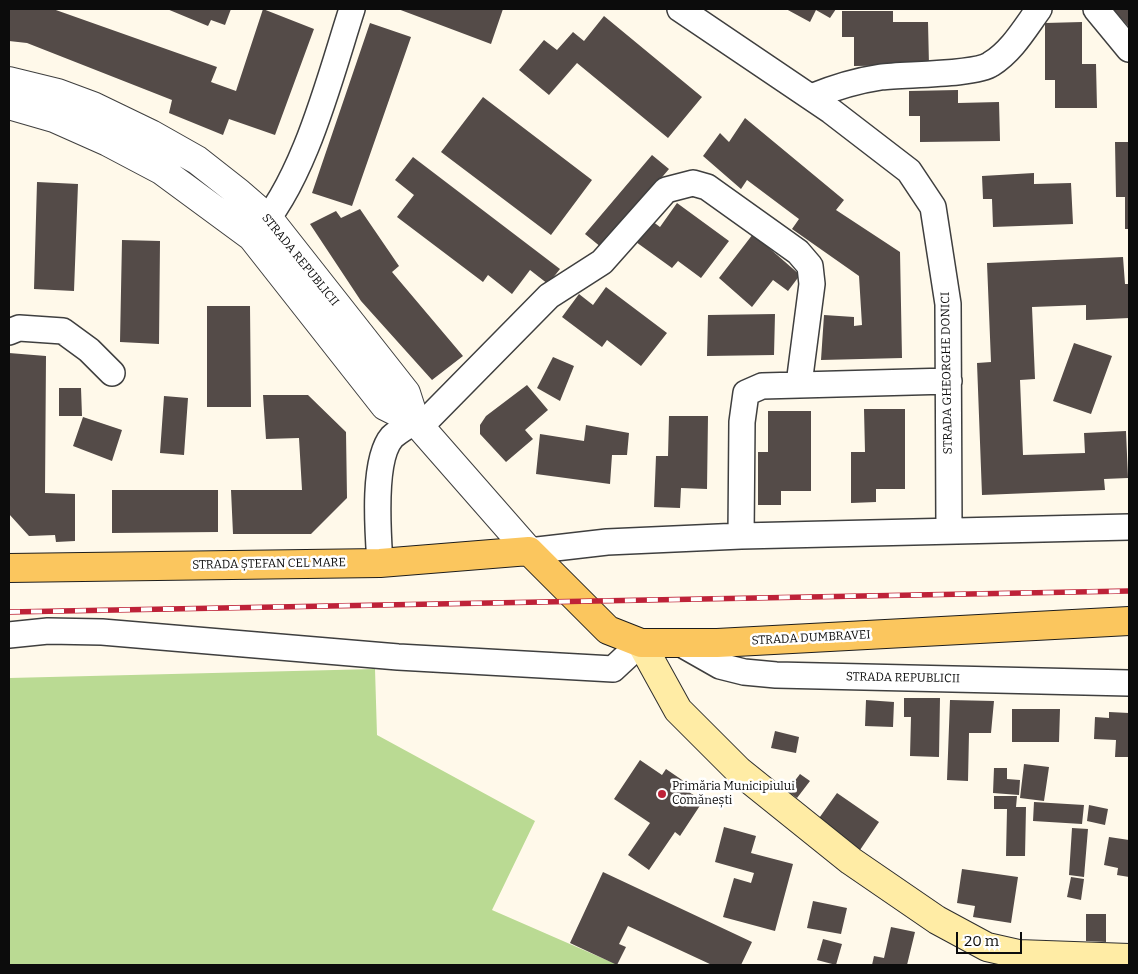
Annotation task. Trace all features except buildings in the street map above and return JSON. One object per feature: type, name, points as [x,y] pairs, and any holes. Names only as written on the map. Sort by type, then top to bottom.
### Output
[{"type":"main road","name":"STRADA ȘTEFAN CEL MARE","points":[[9,568],[380,563],[529,550]]},
{"type":"main road","name":"STRADA DUMBRAVEI","points":[[529,550],[608,630],[641,643],[683,645],[1129,621]]},
{"type":"main road","points":[[641,643],[678,710],[739,771],[851,861],[937,920],[987,946],[1018,954],[1129,958]]},
{"type":"street","points":[[261,228],[286,190],[307,142],[352,9]]},
{"type":"street","points":[[811,97],[844,83],[882,77],[973,70],[990,66],[1008,51],[1039,9]]},
{"type":"street","points":[[1096,9],[1129,49]]},
{"type":"street","name":"STRADA GHEORGHE DONICI","points":[[682,10],[811,97],[908,171],[933,207],[948,304],[949,531]]},
{"type":"street","name":"STRADA REPUBLICII","points":[[9,81],[76,100],[151,134],[197,160],[261,228],[406,393],[417,424],[529,550]]},
{"type":"street","name":"STRADA REPUBLICII","points":[[9,105],[54,118],[108,142],[161,170],[261,228]]},
{"type":"street","points":[[380,563],[378,531],[380,470],[383,451],[393,436],[417,424],[549,296],[602,262],[666,190],[682,184],[693,183],[707,187],[798,252],[810,266],[812,284],[799,384]]},
{"type":"street","points":[[9,332],[19,328],[62,331],[89,350],[112,373]]},
{"type":"street","points":[[741,536],[743,405],[746,393],[762,386],[949,382]]},
{"type":"street","points":[[529,550],[607,542],[741,536],[1129,527]]},
{"type":"street","points":[[9,635],[48,631],[102,632],[398,657],[613,669],[641,643]]},
{"type":"street","name":"STRADA REPUBLICII","points":[[683,645],[720,666],[744,672],[776,676],[1129,683]]},
{"type":"green space","points":[[375,669],[377,735],[535,821],[492,910],[618,965],[9,965],[9,678]]},
{"type":"railway","points":[[9,612],[1129,591]]},
{"type":"place","name":"Primăria Municipiului Comănești","points":[[662,794]]}]
